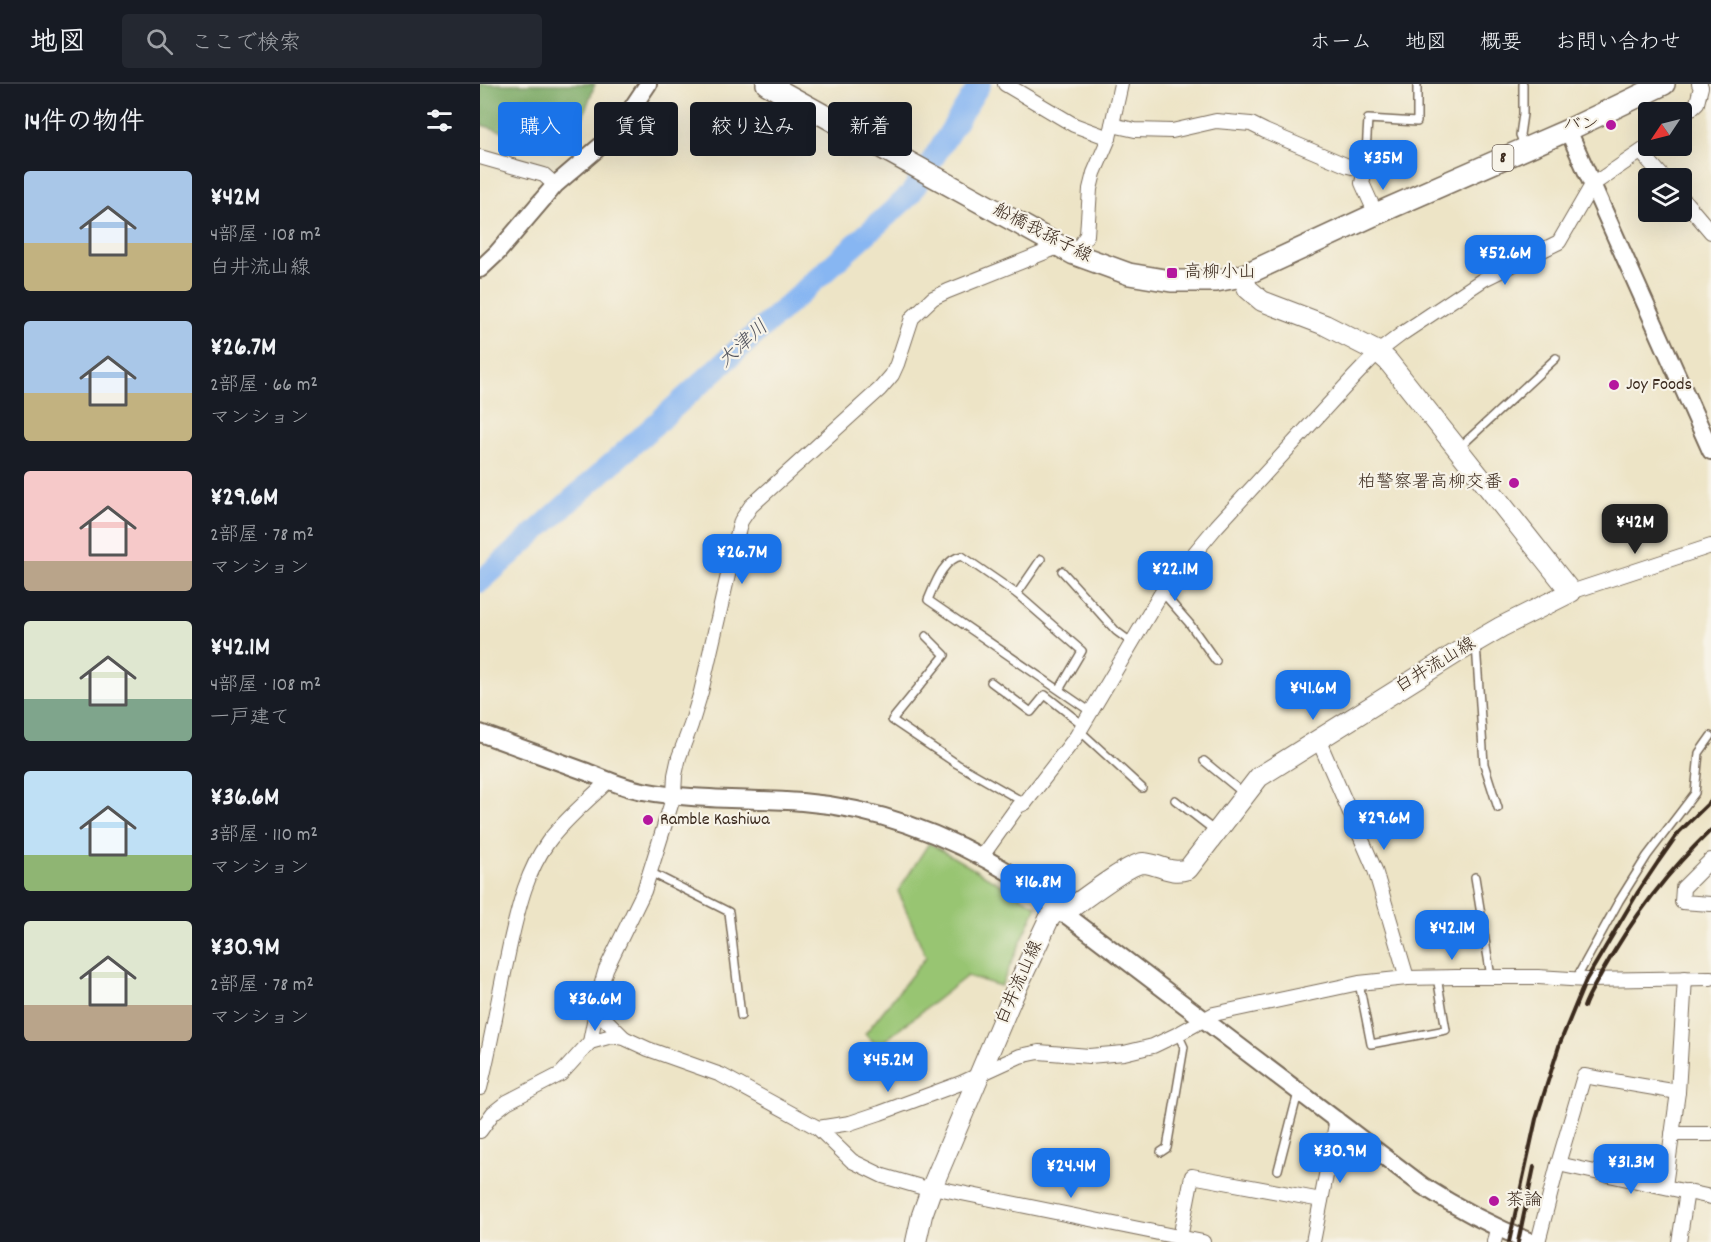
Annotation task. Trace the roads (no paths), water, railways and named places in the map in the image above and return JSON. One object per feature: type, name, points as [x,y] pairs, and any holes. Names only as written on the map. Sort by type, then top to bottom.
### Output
[{"type":"main road","name":"船橋我孫子線","points":[[766,84],[1066,251],[1129,274],[1171,281],[1216,281],[1242,276],[1376,214],[1568,130],[1654,86]]},
{"type":"main road","points":[[1242,276],[1248,289],[1262,301],[1325,325],[1378,352],[1388,361],[1571,592]]},
{"type":"main road","name":"白井流山線","points":[[916,1242],[922,1215],[932,1188],[1011,1000],[1049,919],[1058,908],[1064,913],[1129,868],[1142,863],[1178,872],[1188,869],[1259,777],[1476,642],[1571,592]]},
{"type":"street","points":[[480,269],[497,253],[555,185],[604,143],[626,117],[648,84]]},
{"type":"street","points":[[1005,84],[1074,125],[1111,131],[1172,131],[1216,121],[1251,124],[1348,166],[1365,170],[1362,183],[1376,214]]},
{"type":"street","points":[[480,1131],[494,1113],[507,1102],[561,1074],[590,1042],[606,969],[635,912],[674,795],[679,757],[701,692],[741,521],[751,506],[880,389],[891,375],[912,318],[922,307],[933,298],[948,291],[1066,251],[1087,235],[1090,189],[1111,131],[1121,84]]},
{"type":"street","points":[[1692,108],[1697,103],[1701,87],[1699,84]]},
{"type":"street","points":[[1568,130],[1711,451]]},
{"type":"street","points":[[982,856],[1018,806],[1025,803],[1081,728],[1162,592],[1225,517],[1378,352],[1484,279],[1558,242],[1592,185],[1638,154]]},
{"type":"street","points":[[480,157],[544,175],[555,185]]},
{"type":"street","points":[[1692,210],[1711,232]]},
{"type":"street","points":[[1571,592],[1711,546]]},
{"type":"street","points":[[480,733],[640,791],[803,802],[847,808],[906,823],[982,856],[1015,876],[1061,910],[1423,1186],[1496,1235],[1531,1242]]},
{"type":"street","points":[[1318,739],[1375,870],[1407,978]]},
{"type":"street","points":[[480,1088],[504,970],[529,875],[548,841],[609,780]]},
{"type":"street","points":[[1711,860],[1683,888],[1682,902],[1711,904]]},
{"type":"street","points":[[819,1128],[832,1128],[850,1123],[961,1083],[1020,1056],[1039,1052],[1089,1056],[1124,1053],[1153,1046],[1214,1014],[1359,983],[1437,977],[1711,978]]},
{"type":"street","points":[[1665,1186],[1678,1092],[1685,978]]},
{"type":"street","points":[[597,1004],[604,1018],[624,1038]]},
{"type":"street","points":[[590,1042],[612,1036],[624,1038],[721,1075],[819,1128],[852,1161],[884,1176],[932,1188],[1203,1242]]},
{"type":"street","points":[[1538,1242],[1584,1076],[1678,1092]]},
{"type":"street","points":[[1313,1242],[1336,1119]]},
{"type":"street","points":[[1672,1134],[1711,1134]]},
{"type":"street","points":[[1558,1164],[1711,1197]]},
{"type":"street","points":[[1180,1238],[1192,1176],[1321,1200]]},
{"type":"street","points":[[1679,1242],[1687,1191]]},
{"type":"lane","points":[[1365,170],[1368,119],[1417,122],[1417,84]]},
{"type":"lane","points":[[1523,84],[1520,135],[1525,148]]},
{"type":"lane","points":[[1458,449],[1556,358]]},
{"type":"lane","points":[[1059,690],[1082,651],[1017,594],[962,556],[955,557],[940,572],[928,600],[1091,712]]},
{"type":"lane","points":[[1017,594],[1041,559]]},
{"type":"lane","points":[[1062,571],[1116,631],[1131,642]]},
{"type":"lane","points":[[1162,592],[1189,624],[1216,662]]},
{"type":"lane","points":[[926,636],[945,655],[892,720],[957,764],[1025,803]]},
{"type":"lane","points":[[1476,642],[1484,764],[1498,808]]},
{"type":"lane","points":[[991,682],[1031,712],[1045,695],[1142,788]]},
{"type":"lane","points":[[1576,979],[1647,856],[1695,793],[1699,753],[1711,736]]},
{"type":"lane","points":[[1204,761],[1245,794]]},
{"type":"lane","points":[[1175,800],[1218,833]]},
{"type":"lane","points":[[650,872],[729,912],[741,1016]]},
{"type":"lane","points":[[1475,877],[1491,977]]},
{"type":"lane","points":[[1359,983],[1371,1044],[1446,1030],[1437,977]]},
{"type":"lane","points":[[1161,1152],[1167,1148],[1184,1047],[1178,1034]]},
{"type":"lane","points":[[1278,1170],[1298,1090]]},
{"type":"waterway","name":"大津川","points":[[480,582],[910,195],[980,84]]},
{"type":"railway","points":[[1509,1242],[1536,1119],[1560,1043],[1586,980],[1658,862],[1679,832],[1711,801]]},
{"type":"railway","points":[[1584,1007],[1637,916],[1679,863],[1711,830]]},
{"type":"railway","points":[[1518,1242],[1534,1167]]},
{"type":"place","name":"バン","points":[[1611,125]]},
{"type":"place","name":"高柳小山","points":[[1172,273]]},
{"type":"place","name":"Joy Foods","points":[[1614,385]]},
{"type":"place","name":"柏警察署高柳交番","points":[[1514,483]]},
{"type":"place","name":"Ramble Kashiwa","points":[[648,820]]},
{"type":"place","name":"茶論","points":[[1494,1201]]}]
